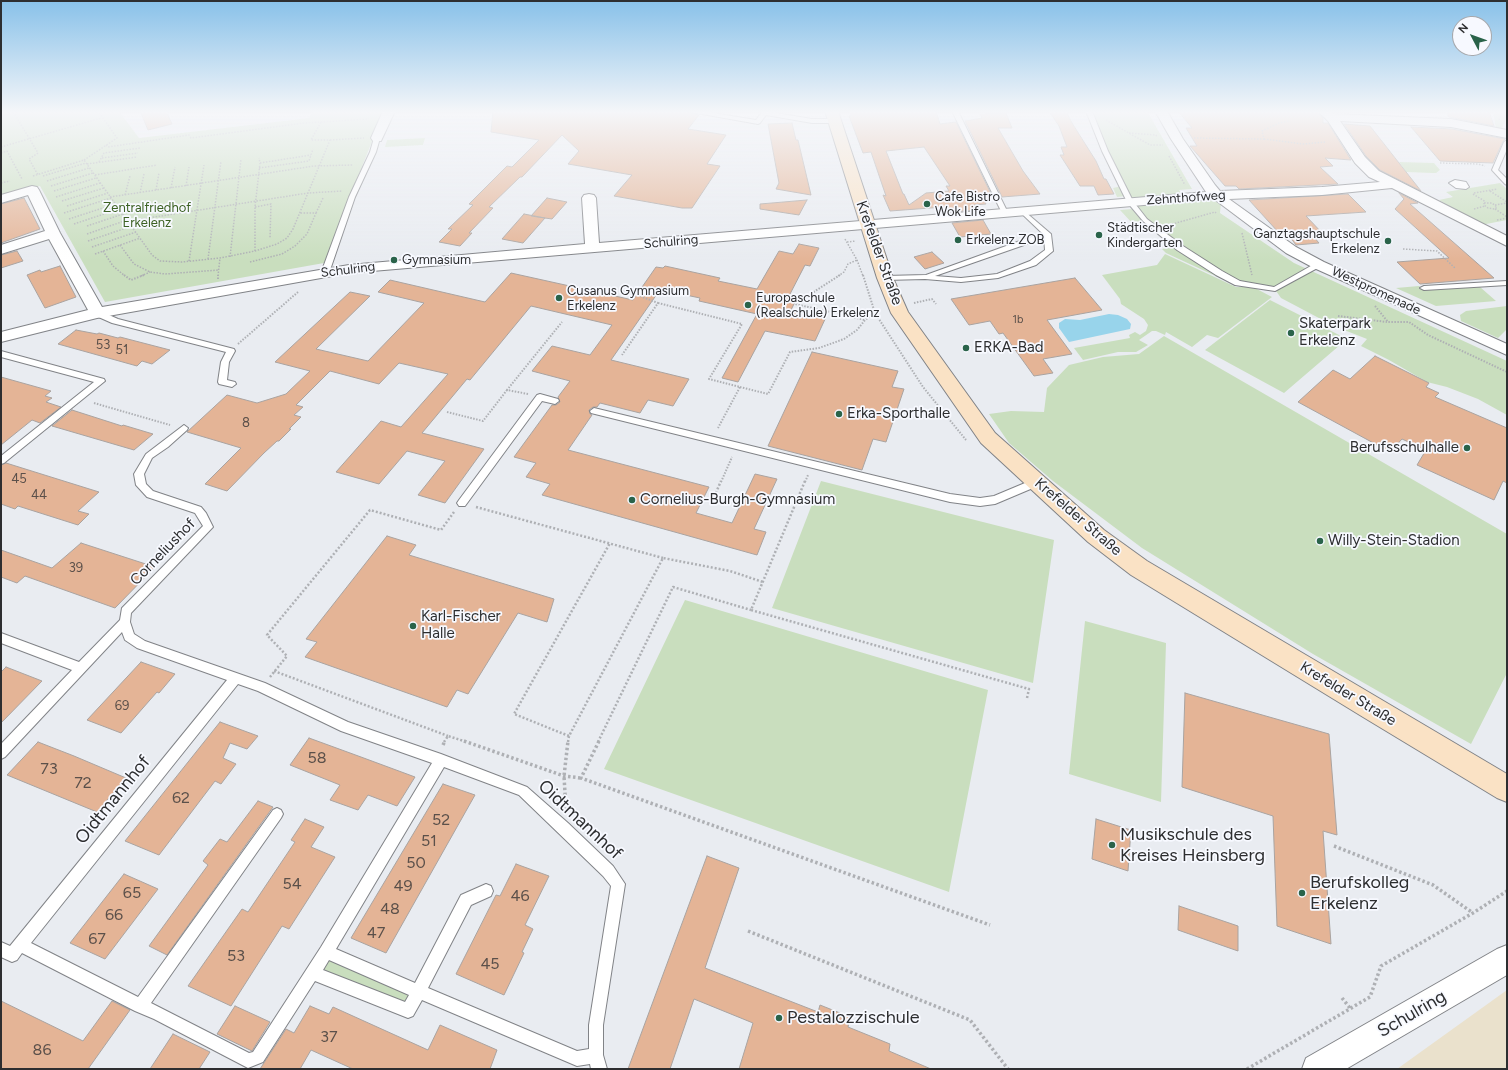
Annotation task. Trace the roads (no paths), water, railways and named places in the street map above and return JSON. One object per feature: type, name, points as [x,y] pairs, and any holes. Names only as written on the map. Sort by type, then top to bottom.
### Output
[{"type":"main road","name":"Krefelder Straße","points":[[847,161],[868,224],[893,277],[900,313],[988,438],[1096,536],[1139,568],[1507,789]]},
{"type":"street","name":"Westpromenade","points":[[1191,161],[1205,182],[1223,201],[1291,250],[1319,265],[1507,350]]},
{"type":"street","points":[[1362,161],[1367,168],[1390,182],[1507,242]]},
{"type":"street","name":"Zehnthofweg","points":[[868,224],[1217,195],[1322,191],[1386,186],[1390,182]]},
{"type":"street","points":[[1,199],[32,190],[52,233],[97,313]]},
{"type":"street","points":[[589,198],[592,248]]},
{"type":"street","name":"Schulring","points":[[1,337],[97,313],[325,272],[868,224]]},
{"type":"street","points":[[1,250],[52,233]]},
{"type":"street","name":"Schulring","points":[[1317,1069],[1507,959]]},
{"type":"lane","points":[[325,272],[352,197],[369,161]]},
{"type":"lane","points":[[979,161],[1005,213]]},
{"type":"lane","points":[[1110,161],[1130,202],[1145,220],[1180,248],[1238,284],[1275,289],[1319,265]]},
{"type":"lane","points":[[1499,161],[1496,169],[1500,177],[1507,183]]},
{"type":"lane","points":[[1447,178],[1454,181]]},
{"type":"lane","points":[[893,277],[925,277],[961,280],[998,276],[1033,264],[1049,251],[1047,234],[1024,212]]},
{"type":"lane","points":[[925,277],[1047,234]]},
{"type":"lane","points":[[1424,288],[1507,283]]},
{"type":"lane","points":[[97,313],[115,321],[230,351],[225,362],[222,382],[232,384]]},
{"type":"lane","points":[[1,354],[101,381],[1,461]]},
{"type":"lane","points":[[462,503],[540,397],[555,401]]},
{"type":"lane","points":[[594,411],[950,498],[980,502],[995,500],[1037,482]]},
{"type":"lane","name":"Corneliushof","points":[[125,622],[126,611],[208,527],[203,516],[198,510],[150,494],[141,485],[139,474],[149,456],[165,445],[184,428]]},
{"type":"lane","points":[[1,753],[125,622]]},
{"type":"lane","name":"Oidtmannhof","points":[[125,622],[129,637],[141,645],[261,688],[345,727],[523,791],[608,871],[618,884],[596,1026],[597,1062],[576,1060],[326,952]]},
{"type":"lane","points":[[1,638],[81,668]]},
{"type":"lane","name":"Oidtmannhof","points":[[1,949],[12,955],[235,679]]},
{"type":"lane","points":[[20,945],[140,1006],[159,1014],[248,1061],[258,1057],[326,952],[437,759]]},
{"type":"lane","points":[[140,1006],[277,814]]},
{"type":"lane","points":[[312,973],[408,1011],[466,900],[486,891]]},
{"type":"water","points":[[1109,314],[1118,315],[1127,319],[1131,324],[1130,329],[1069,342],[1059,328],[1059,323],[1065,319],[1080,320]]},
{"type":"place","name":"Cafe Bistro Wok Life","points":[[927,204]]},
{"type":"place","name":"Städtischer Kindergarten","points":[[1099,235]]},
{"type":"place","name":"Erkelenz ZOB","points":[[958,240]]},
{"type":"place","name":"Ganztagshauptschule Erkelenz","points":[[1388,241]]},
{"type":"place","name":"Gymnasium","points":[[394,260]]},
{"type":"place","name":"Cusanus Gymnasium Erkelenz","points":[[559,298]]},
{"type":"place","name":"Europaschule (Realschule) Erkelenz","points":[[748,305]]},
{"type":"place","name":"Skaterpark Erkelenz","points":[[1291,333]]},
{"type":"place","name":"ERKA-Bad","points":[[966,348]]},
{"type":"place","name":"Erka-Sporthalle","points":[[839,414]]},
{"type":"place","name":"Berufsschulhalle","points":[[1467,448]]},
{"type":"place","name":"Cornelius-Burgh-Gymnasium","points":[[632,500]]},
{"type":"place","name":"Willy-Stein-Stadion","points":[[1320,541]]},
{"type":"place","name":"Karl-Fischer Halle","points":[[413,626]]},
{"type":"place","name":"Musikschule des Kreises Heinsberg","points":[[1112,845]]},
{"type":"place","name":"Berufskolleg Erkelenz","points":[[1302,893]]},
{"type":"place","name":"Pestalozzischule","points":[[779,1018]]},
{"type":"park label","name":"Zentralfriedhof Erkelenz","points":[[147,216]]}]
